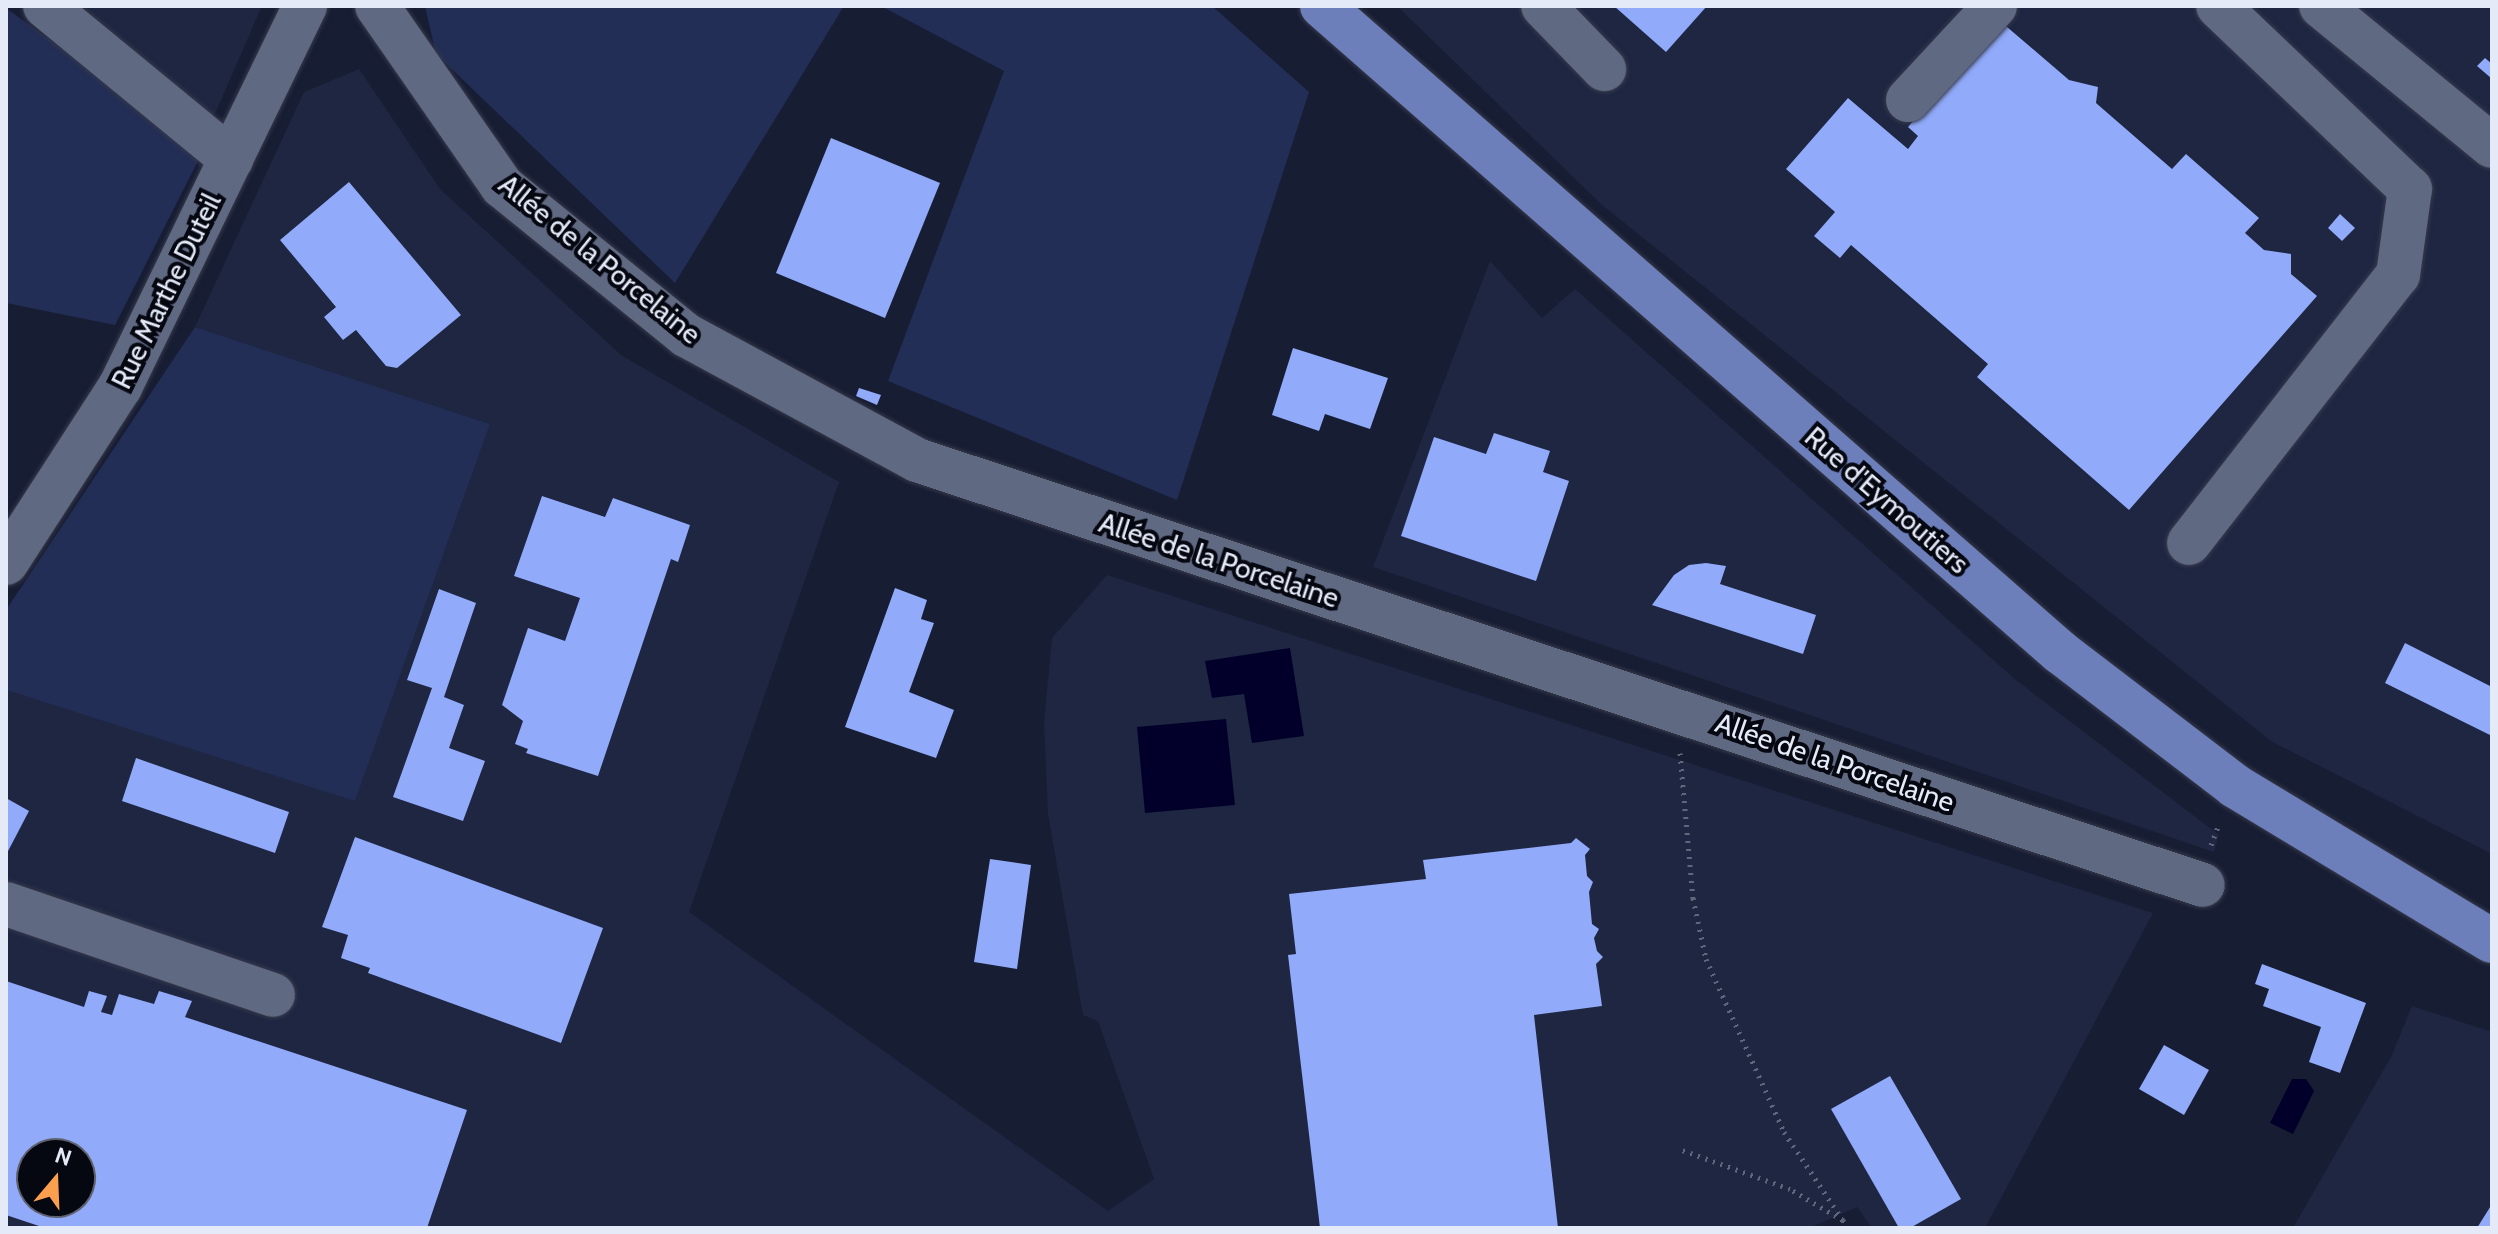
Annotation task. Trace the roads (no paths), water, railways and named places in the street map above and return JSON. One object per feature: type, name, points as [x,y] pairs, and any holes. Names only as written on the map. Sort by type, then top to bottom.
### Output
[{"type":"main road","name":"Rue d'Eymoutiers","points":[[1322,6],[2060,652],[2235,786],[2492,941]]},
{"type":"street","points":[[45,6],[231,159]]},
{"type":"street","name":"Rue Marthe Duteil","points":[[6,563],[120,387],[305,6]]},
{"type":"street","name":"Allée de la Porcelaine","points":[[377,6],[502,186],[686,335],[893,448],[932,465],[1675,708],[2199,884]]},
{"type":"street","points":[[1543,6],[1604,69]]},
{"type":"street","points":[[1908,100],[1995,6]]},
{"type":"street","points":[[2189,543],[2398,275],[2410,189],[2218,6]]},
{"type":"street","points":[[2321,6],[2492,146]]},
{"type":"street","points":[[6,904],[273,995]]}]
